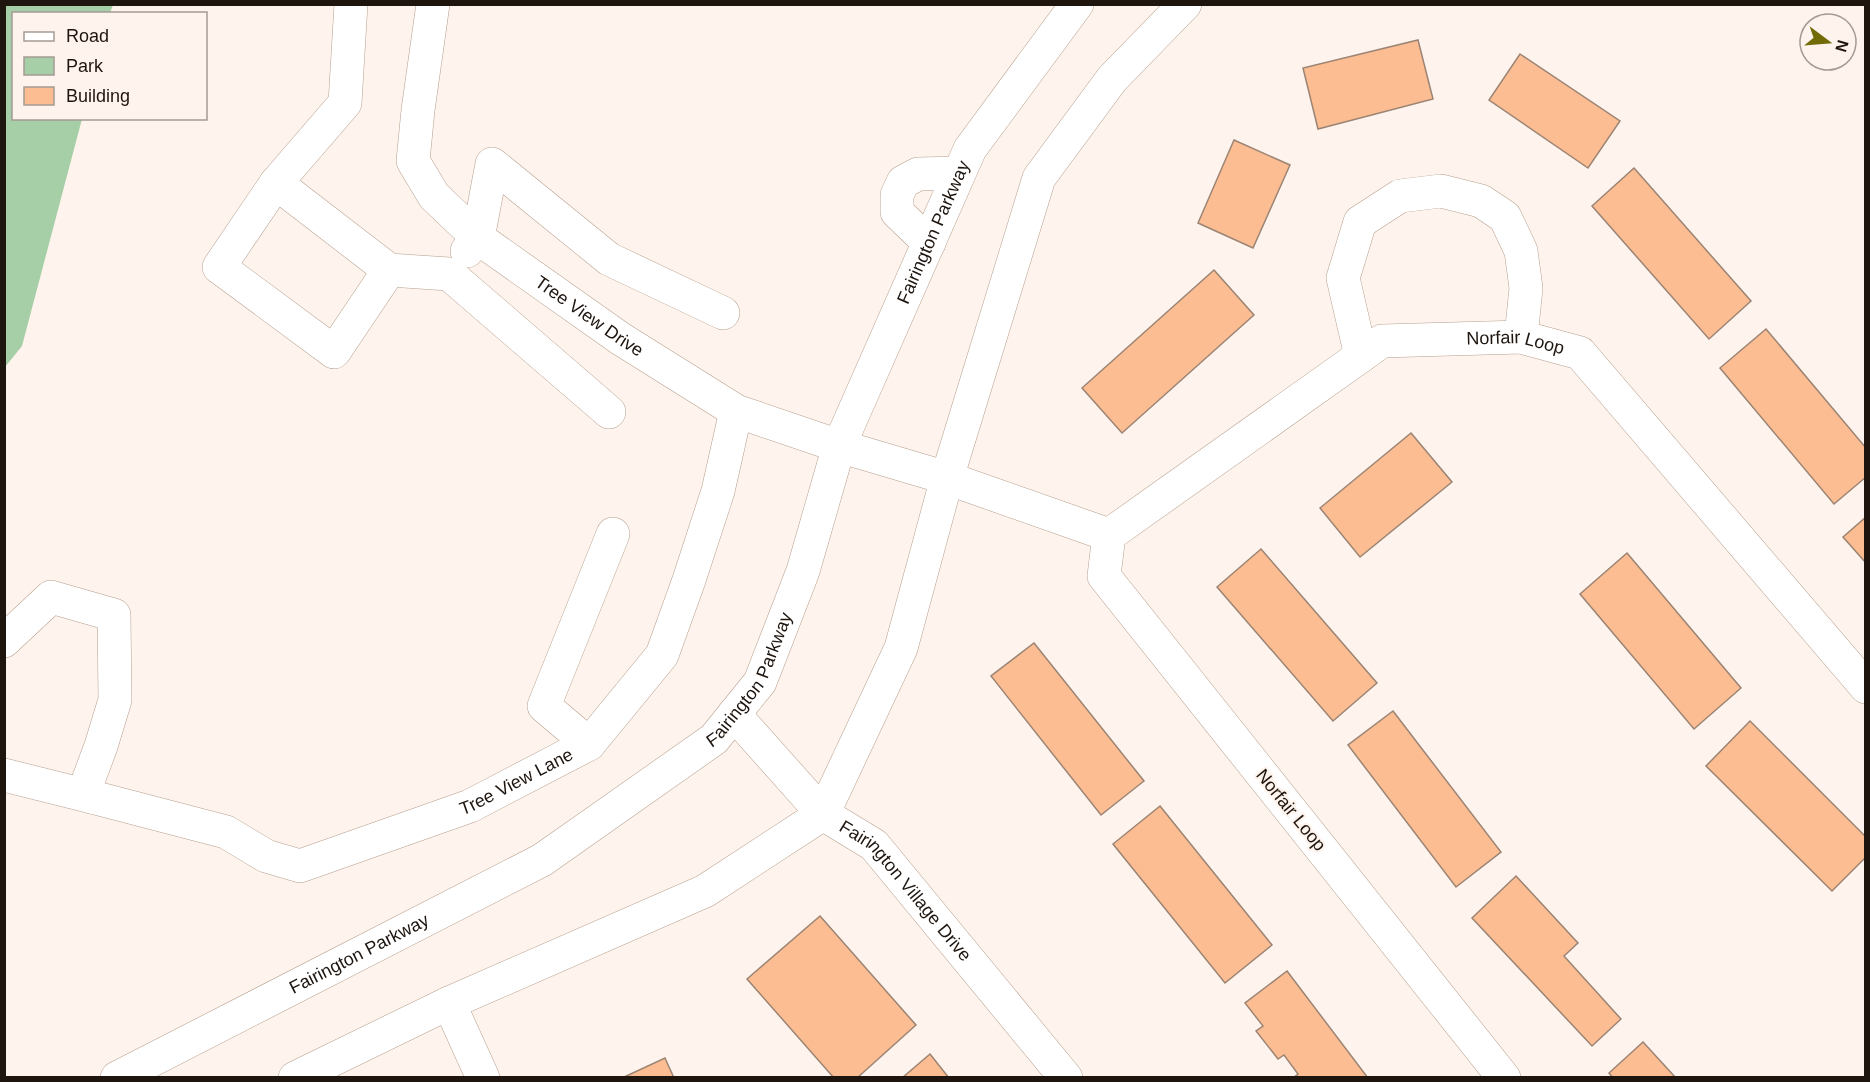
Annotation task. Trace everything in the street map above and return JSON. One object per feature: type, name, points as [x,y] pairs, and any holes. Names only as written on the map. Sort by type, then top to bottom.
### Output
[{"type":"street","points":[[351,4],[345,104],[276,183],[219,267],[334,352],[389,270]]},
{"type":"street","name":"Tree View Drive","points":[[433,4],[413,161],[434,196],[478,238],[621,339],[736,411],[839,446],[947,478]]},
{"type":"street","name":"Fairington Parkway","points":[[117,1077],[542,860],[714,739],[760,682],[803,571],[839,446],[970,149],[1077,4]]},
{"type":"street","points":[[295,1077],[449,1003],[705,891],[823,814],[901,648],[947,478],[1039,178],[1112,79],[1185,4]]},
{"type":"street","points":[[449,274],[478,238],[492,164],[609,259],[723,313]]},
{"type":"street","points":[[929,243],[897,212],[897,195],[903,182],[918,174],[959,173]]},
{"type":"street","points":[[276,183],[389,270],[449,274],[609,412]]},
{"type":"street","points":[[1360,356],[1343,278],[1360,222],[1401,196],[1441,191],[1481,201],[1505,217],[1521,251],[1526,288],[1521,337]]},
{"type":"street","name":"Norfair Loop","points":[[1504,1077],[1104,576],[1109,535],[1382,341],[1521,337],[1580,353],[1866,687]]},
{"type":"street","name":"Tree View Lane","points":[[4,775],[226,832],[266,856],[300,866],[470,806],[589,744],[662,655],[718,491],[736,411]]},
{"type":"street","points":[[947,478],[1109,535]]},
{"type":"street","points":[[589,744],[544,706],[613,534]]},
{"type":"street","points":[[4,641],[51,597],[114,615],[115,700],[102,746],[85,789],[92,797]]},
{"type":"street","name":"Fairington Village Drive","points":[[734,714],[823,814],[874,845],[1066,1077]]},
{"type":"street","points":[[449,1003],[483,1077]]},
{"type":"green space","points":[[5,4],[113,5],[110,12],[12,12],[12,120],[82,120],[22,346],[5,367]]},
{"type":"building","points":[[1418,40],[1433,99],[1318,129],[1303,68]]},
{"type":"building","points":[[1520,54],[1620,121],[1588,168],[1489,100]]},
{"type":"building","points":[[1234,140],[1290,165],[1253,248],[1198,223]]},
{"type":"building","points":[[1634,168],[1751,301],[1709,339],[1592,206]]},
{"type":"building","points":[[1214,270],[1254,315],[1122,433],[1082,388]]},
{"type":"building","points":[[1766,329],[1866,448],[1866,477],[1834,504],[1720,368]]},
{"type":"building","points":[[1411,433],[1452,482],[1360,557],[1320,508]]},
{"type":"building","points":[[1866,517],[1866,563],[1843,537]]},
{"type":"building","points":[[1261,549],[1377,683],[1333,721],[1217,587]]},
{"type":"building","points":[[1627,553],[1741,688],[1694,729],[1580,594]]},
{"type":"building","points":[[1034,643],[1144,781],[1101,815],[991,676]]},
{"type":"building","points":[[1393,711],[1501,852],[1456,887],[1348,745]]},
{"type":"building","points":[[1750,721],[1866,837],[1866,857],[1832,891],[1706,766]]},
{"type":"building","points":[[1160,806],[1272,945],[1225,983],[1113,844]]},
{"type":"building","points":[[1516,876],[1578,943],[1564,956],[1621,1019],[1592,1046],[1472,918]]},
{"type":"building","points":[[820,916],[916,1025],[857,1078],[834,1078],[747,979]]},
{"type":"building","points":[[1287,971],[1368,1078],[1293,1078],[1298,1074],[1284,1055],[1278,1059],[1256,1031],[1263,1026],[1245,1003]]},
{"type":"building","points":[[1643,1042],[1676,1078],[1613,1078],[1609,1073]]},
{"type":"building","points":[[930,1054],[949,1078],[902,1078]]},
{"type":"building","points":[[665,1058],[674,1078],[622,1078]]}]
